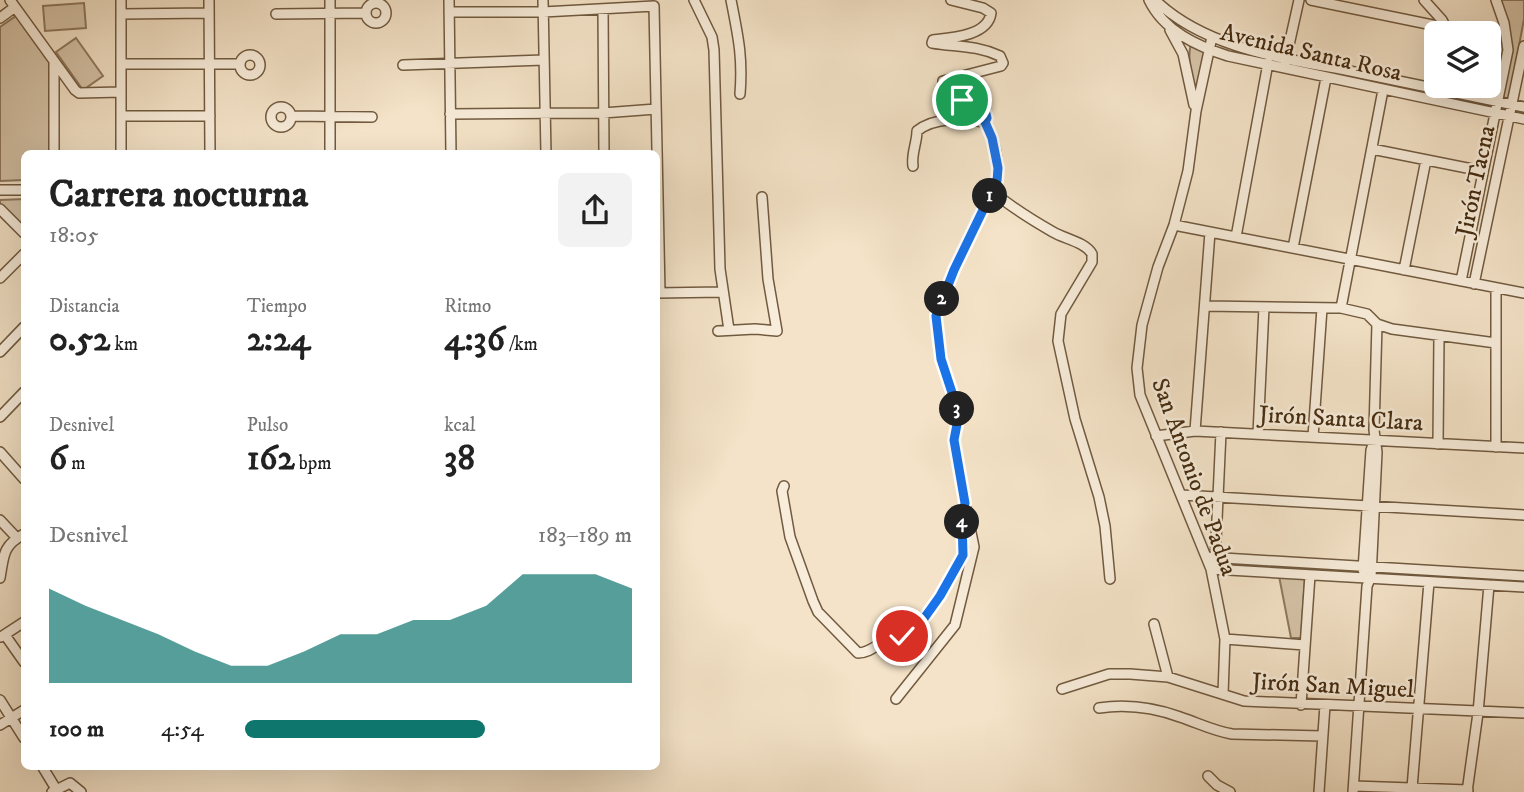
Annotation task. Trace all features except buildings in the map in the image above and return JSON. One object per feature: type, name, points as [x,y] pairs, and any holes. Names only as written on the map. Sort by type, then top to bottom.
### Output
[{"type":"street","points":[[121,0],[121,150]]},
{"type":"street","points":[[209,0],[210,150]]},
{"type":"street","points":[[330,0],[330,150]]},
{"type":"street","points":[[449,0],[451,150]]},
{"type":"street","points":[[543,0],[546,150]]},
{"type":"street","points":[[694,0],[712,37],[714,50],[714,125],[722,292],[729,330]]},
{"type":"street","points":[[731,0],[740,35],[740,94]]},
{"type":"street","points":[[896,699],[955,625],[974,547],[954,440],[959,414],[941,359],[936,316],[954,270],[997,181],[998,168],[992,138],[985,122],[986,114],[962,100],[942,83],[944,80],[1001,66],[1003,63],[1002,59],[989,51],[964,44],[932,43],[933,40],[962,37],[988,23],[991,13],[983,8],[951,0]]},
{"type":"street","name":"Avenida Santa Rosa","points":[[1149,0],[1163,21],[1209,50],[1268,66],[1524,119]]},
{"type":"street","name":"Avenida Santa Rosa","points":[[1155,0],[1180,20],[1212,37],[1286,58],[1424,85]]},
{"type":"street","points":[[1284,69],[1299,0]]},
{"type":"street","points":[[1311,0],[1424,26]]},
{"type":"street","points":[[1424,0],[1442,21]]},
{"type":"street","points":[[1461,281],[1508,50],[1504,23],[1496,0]]},
{"type":"street","points":[[0,18],[13,4],[79,93],[121,92]]},
{"type":"street","points":[[449,12],[543,12],[609,6],[654,6],[656,150]]},
{"type":"street","points":[[604,150],[603,113],[609,6]]},
{"type":"street","points":[[121,14],[209,13]]},
{"type":"street","points":[[276,14],[366,13]]},
{"type":"street","name":"San Antonio de Padua","points":[[1163,21],[1183,54],[1196,111]]},
{"type":"street","points":[[1183,54],[1195,28]]},
{"type":"street","name":"San Antonio de Padua","points":[[1212,37],[1196,111],[1188,171],[1142,325],[1137,368],[1140,395],[1156,436],[1211,557],[1225,639],[1223,694]]},
{"type":"street","name":"Jirón Tacna","points":[[1474,284],[1524,46]]},
{"type":"street","points":[[1236,237],[1269,54]]},
{"type":"street","points":[[403,65],[544,60]]},
{"type":"street","points":[[54,61],[54,150]]},
{"type":"street","points":[[121,64],[240,64]]},
{"type":"street","points":[[1293,248],[1326,78]]},
{"type":"street","points":[[1341,308],[1383,90]]},
{"type":"street","name":"Avenida Santa Rosa","points":[[1481,98],[1524,107]]},
{"type":"street","points":[[450,114],[603,113],[656,109]]},
{"type":"street","points":[[121,116],[210,116]]},
{"type":"street","points":[[291,116],[372,117]]},
{"type":"street","points":[[914,166],[912,157],[917,131],[923,125],[942,120],[985,122]]},
{"type":"street","points":[[1372,149],[1482,171]]},
{"type":"street","points":[[1404,270],[1426,160]]},
{"type":"street","points":[[0,190],[21,190]]},
{"type":"street","points":[[992,191],[1008,205],[1057,234],[1085,246],[1092,254],[1091,262],[1061,314],[1058,341],[1075,419],[1099,497],[1110,579]]},
{"type":"street","points":[[718,331],[777,331],[768,279],[762,197]]},
{"type":"street","points":[[0,209],[21,230]]},
{"type":"street","points":[[1174,225],[1524,293]]},
{"type":"street","points":[[1195,431],[1210,232]]},
{"type":"street","points":[[0,278],[21,257]]},
{"type":"street","points":[[1496,288],[1496,446]]},
{"type":"street","points":[[660,293],[722,292]]},
{"type":"street","points":[[1205,306],[1341,308],[1367,314],[1377,324],[1392,329],[1496,343]]},
{"type":"street","points":[[1258,434],[1264,307]]},
{"type":"street","points":[[1313,437],[1322,308]]},
{"type":"street","points":[[1377,324],[1374,440],[1371,450],[1367,575],[1353,789],[1467,791],[1478,713],[1489,585]]},
{"type":"street","points":[[0,352],[21,330]]},
{"type":"street","points":[[1438,337],[1438,444]]},
{"type":"street","points":[[0,417],[21,395]]},
{"type":"street","name":"Jirón Santa Clara","points":[[1156,436],[1195,431],[1524,448]]},
{"type":"street","points":[[1221,432],[1218,497],[1211,557],[1429,582],[1524,587]]},
{"type":"street","points":[[0,452],[21,476]]},
{"type":"street","points":[[784,486],[782,491],[790,537],[813,601],[818,612],[858,653],[868,652],[890,638],[910,635],[940,596],[963,555],[962,519],[965,503]]},
{"type":"street","points":[[1182,495],[1524,515]]},
{"type":"street","points":[[0,578],[5,550],[21,536],[1,523]]},
{"type":"street","points":[[1213,569],[1310,575],[1524,576]]},
{"type":"street","points":[[1301,705],[1310,575]]},
{"type":"street","points":[[1412,788],[1429,582]]},
{"type":"street","points":[[21,624],[2,636],[21,658]]},
{"type":"street","points":[[1154,624],[1168,677]]},
{"type":"street","points":[[1225,639],[1305,645]]},
{"type":"street","name":"Jirón San Miguel","points":[[1062,689],[1109,674],[1168,677],[1244,701],[1524,713]]},
{"type":"street","points":[[0,700],[21,733]]},
{"type":"street","points":[[1319,792],[1325,705]]},
{"type":"street","points":[[1100,708],[1112,706],[1153,710],[1232,734],[1322,736]]},
{"type":"street","points":[[0,725],[21,712]]},
{"type":"street","points":[[44,770],[54,791],[70,783],[81,792]]},
{"type":"street","points":[[1208,776],[1230,792]]},
{"type":"shaded area","points":[[1500,0],[1524,0],[1524,19],[1509,99],[1502,97],[1511,48]]},
{"type":"shaded area","points":[[84,3],[86,28],[45,31],[43,6]]},
{"type":"shaded area","points":[[16,16],[51,65],[51,150],[21,150],[21,180],[0,181],[0,27]]},
{"type":"shaded area","points":[[76,38],[103,76],[83,90],[56,52]]},
{"type":"shaded area","points":[[1191,44],[1206,52],[1196,99],[1190,64]]},
{"type":"shaded area","points":[[21,199],[21,226],[0,206],[0,200]]},
{"type":"shaded area","points":[[1279,576],[1305,577],[1301,638],[1291,638]]},
{"type":"route","points":[[902,636],[915,631],[940,596],[963,555],[962,519],[965,503],[954,440],[959,414],[941,359],[936,316],[998,175],[992,138],[985,122],[986,114],[962,100]]}]
